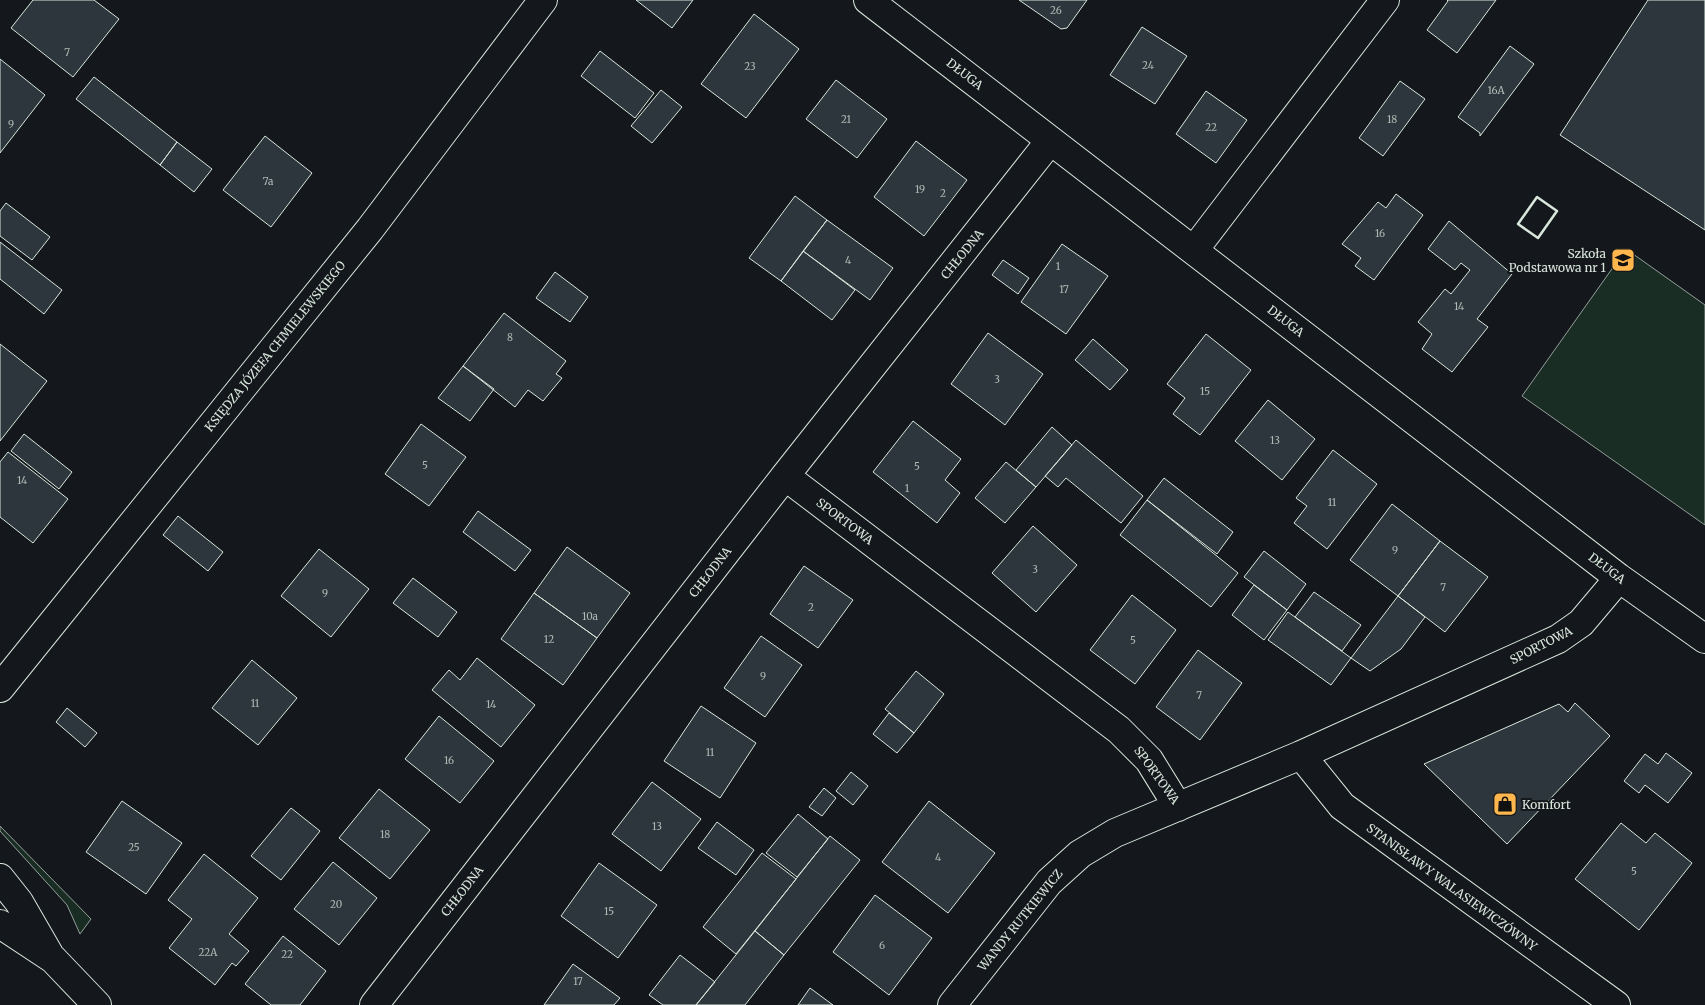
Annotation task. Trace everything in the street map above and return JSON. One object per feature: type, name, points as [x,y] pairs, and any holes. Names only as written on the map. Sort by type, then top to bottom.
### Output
[{"type":"street","name":"KSIĘDZA JÓZEFA CHMIELEWSKIEGO","points":[[0,688],[370,229],[543,0]]},
{"type":"street","name":"DŁUGA","points":[[868,0],[897,9],[1050,141],[1619,578],[1705,639]]},
{"type":"street","points":[[1194,250],[1385,0]]},
{"type":"street","name":"CHŁODNA","points":[[374,1005],[785,476],[1050,141]]},
{"type":"street","name":"SPORTOWA","points":[[785,476],[1119,730],[1149,760],[1178,808],[1301,755],[1558,639],[1582,622],[1619,578]]},
{"type":"street","name":"STANISŁAWY WALASIEWICZÓWNY","points":[[1301,755],[1342,806],[1598,1000]]},
{"type":"street","name":"WANDY RUTKIEWICZ","points":[[952,1005],[1038,895],[1065,866],[1115,833],[1178,808]]},
{"type":"street","points":[[0,878],[19,902],[53,959]]},
{"type":"street","points":[[0,924],[53,959],[98,1005]]},
{"type":"green space","points":[[1626,249],[1705,305],[1705,525],[1522,396]]},
{"type":"green space","points":[[0,826],[91,919],[80,934],[67,905],[0,831]]},
{"type":"building","points":[[33,0],[94,0],[119,19],[73,77],[11,28]]},
{"type":"building","points":[[636,0],[693,0],[672,28]]},
{"type":"building","points":[[1019,0],[1087,0],[1067,28],[1061,29]]},
{"type":"building","points":[[1447,0],[1496,0],[1457,53],[1427,30]]},
{"type":"building","points":[[1648,0],[1705,0],[1705,230],[1560,135]]},
{"type":"building","points":[[754,14],[799,49],[746,118],[701,84]]},
{"type":"building","points":[[1142,27],[1187,56],[1155,104],[1110,75]]},
{"type":"building","points":[[1510,46],[1534,64],[1480,136],[1480,133],[1458,117]]},
{"type":"building","points":[[600,51],[654,93],[635,118],[581,76]]},
{"type":"building","points":[[0,59],[45,95],[0,153]]},
{"type":"building","points":[[94,77],[177,142],[160,165],[76,99]]},
{"type":"building","points":[[836,80],[887,119],[857,158],[806,119]]},
{"type":"building","points":[[1400,81],[1425,99],[1383,156],[1359,138]]},
{"type":"building","points":[[661,90],[682,107],[652,143],[631,126]]},
{"type":"building","points":[[1206,91],[1247,120],[1216,163],[1176,134]]},
{"type":"building","points":[[265,136],[312,173],[271,227],[223,190]]},
{"type":"building","points":[[916,141],[967,180],[924,236],[874,197]]},
{"type":"building","points":[[177,142],[212,169],[194,192],[160,165]]},
{"type":"building","points":[[1396,194],[1423,215],[1374,280],[1355,266],[1361,258],[1342,244],[1378,202],[1386,208]]},
{"type":"building","points":[[795,196],[827,220],[781,281],[749,258]]},
{"type":"building","points":[[6,203],[50,237],[32,260],[0,236],[0,211]]},
{"type":"building","points":[[827,220],[893,268],[870,300],[803,251]]},
{"type":"building","points":[[1449,221],[1512,274],[1477,319],[1488,327],[1452,372],[1422,349],[1432,334],[1418,322],[1445,289],[1451,294],[1470,270],[1461,263],[1455,270],[1428,249]]},
{"type":"building","points":[[0,242],[62,290],[44,314],[0,279]]},
{"type":"building","points":[[1062,244],[1108,276],[1066,334],[1021,302]]},
{"type":"building","points":[[803,251],[855,290],[832,320],[781,281]]},
{"type":"building","points":[[1003,260],[1029,278],[1018,294],[992,275]]},
{"type":"building","points":[[555,272],[588,297],[570,322],[536,298]]},
{"type":"building","points":[[504,313],[566,361],[556,374],[562,378],[543,401],[528,390],[515,407],[463,366]]},
{"type":"building","points":[[988,333],[1043,374],[1005,425],[951,384]]},
{"type":"building","points":[[1206,334],[1251,370],[1200,435],[1173,414],[1185,398],[1167,384]]},
{"type":"building","points":[[1093,339],[1128,370],[1110,390],[1075,360]]},
{"type":"building","points":[[0,344],[47,381],[0,441]]},
{"type":"building","points":[[463,366],[494,389],[470,421],[438,398]]},
{"type":"building","points":[[1268,400],[1315,439],[1282,480],[1235,441]]},
{"type":"building","points":[[913,421],[961,459],[945,480],[960,493],[937,523],[873,472]]},
{"type":"building","points":[[421,424],[466,457],[429,506],[385,474]]},
{"type":"building","points":[[1052,427],[1072,445],[1036,487],[1016,470]]},
{"type":"building","points":[[24,434],[72,472],[59,489],[11,451]]},
{"type":"building","points":[[1076,440],[1143,496],[1121,523],[1066,478],[1058,487],[1045,476]]},
{"type":"building","points":[[1333,450],[1377,484],[1327,549],[1294,523],[1307,506],[1296,498]]},
{"type":"building","points":[[8,452],[68,499],[33,543],[0,517],[0,462]]},
{"type":"building","points":[[1006,462],[1036,487],[1005,523],[975,498]]},
{"type":"building","points":[[1164,478],[1233,532],[1217,554],[1147,500]]},
{"type":"building","points":[[1147,500],[1238,573],[1211,607],[1120,535]]},
{"type":"building","points":[[1392,504],[1440,541],[1398,596],[1350,560]]},
{"type":"building","points":[[478,511],[531,550],[515,571],[463,532]]},
{"type":"building","points":[[178,516],[223,552],[208,571],[163,535]]},
{"type":"building","points":[[1033,526],[1077,565],[1036,612],[992,573]]},
{"type":"building","points":[[1440,541],[1488,577],[1445,632],[1398,596]]},
{"type":"building","points":[[567,547],[630,593],[597,638],[534,593]]},
{"type":"building","points":[[319,549],[369,589],[331,637],[281,596]]},
{"type":"building","points":[[1264,551],[1306,584],[1287,610],[1244,577]]},
{"type":"building","points":[[804,566],[853,600],[818,648],[770,614]]},
{"type":"building","points":[[413,578],[457,612],[438,637],[393,603]]},
{"type":"building","points":[[1254,585],[1287,610],[1264,640],[1232,615]]},
{"type":"building","points":[[1314,592],[1361,625],[1342,651],[1295,617]]},
{"type":"building","points":[[534,593],[597,638],[563,685],[501,639]]},
{"type":"building","points":[[1132,595],[1176,630],[1135,684],[1090,650]]},
{"type":"building","points":[[1398,596],[1425,617],[1401,649],[1370,671],[1351,658]]},
{"type":"building","points":[[1288,612],[1351,658],[1331,685],[1268,640]]},
{"type":"building","points":[[761,636],[802,665],[765,717],[724,688]]},
{"type":"building","points":[[1198,650],[1242,683],[1200,740],[1156,707]]},
{"type":"building","points":[[477,658],[535,705],[501,747],[432,690],[449,670],[460,680]]},
{"type":"building","points":[[252,660],[297,698],[258,745],[212,708]]},
{"type":"building","points":[[916,671],[944,694],[914,733],[885,709]]},
{"type":"building","name":"Komfort","points":[[1575,703],[1610,736],[1507,844],[1424,764],[1559,704],[1568,712]]},
{"type":"building","points":[[701,706],[756,743],[720,798],[664,761]]},
{"type":"building","points":[[67,708],[97,733],[85,747],[56,722]]},
{"type":"building","points":[[889,713],[914,733],[897,753],[873,734]]},
{"type":"building","points":[[439,716],[494,761],[460,803],[405,759]]},
{"type":"building","points":[[1666,753],[1692,773],[1668,803],[1645,785],[1639,793],[1624,781],[1645,754],[1658,764]]},
{"type":"building","points":[[851,772],[868,786],[853,805],[836,791]]},
{"type":"building","points":[[652,782],[701,819],[661,871],[612,834]]},
{"type":"building","points":[[824,788],[836,798],[822,816],[809,807]]},
{"type":"building","points":[[379,789],[430,830],[390,879],[339,838]]},
{"type":"building","points":[[122,801],[182,843],[146,894],[86,852]]},
{"type":"building","points":[[929,801],[995,853],[948,913],[882,862]]},
{"type":"building","points":[[291,808],[320,831],[281,880],[251,856]]},
{"type":"building","points":[[798,814],[828,839],[797,877],[766,853]]},
{"type":"building","points":[[717,822],[754,850],[736,875],[698,848]]},
{"type":"building","points":[[1621,823],[1646,843],[1655,833],[1692,863],[1639,930],[1575,879]]},
{"type":"building","points":[[830,836],[860,860],[784,955],[755,931]]},
{"type":"building","points":[[762,853],[796,879],[736,954],[703,927]]},
{"type":"building","points":[[204,854],[258,898],[229,934],[249,951],[236,966],[232,963],[215,985],[169,948],[192,919],[168,900]]},
{"type":"building","points":[[333,862],[377,898],[339,945],[294,909]]},
{"type":"building","points":[[599,863],[657,905],[618,958],[561,916]]},
{"type":"building","points":[[875,895],[932,938],[889,995],[833,952]]},
{"type":"building","points":[[755,931],[784,955],[745,1005],[696,1005]]},
{"type":"building","points":[[283,936],[326,971],[300,1005],[271,1005],[245,984]]},
{"type":"building","points":[[680,955],[715,982],[696,1005],[663,1005],[649,995]]},
{"type":"building","points":[[573,964],[620,998],[614,1005],[544,1005]]},
{"type":"building","points":[[810,988],[833,1005],[798,1005]]},
{"type":"wall","points":[[1537,197],[1557,211],[1538,238],[1518,224],[1537,197]]},
{"type":"place","name":"Szkoła Podstawowa nr 1","points":[[1623,260]]},
{"type":"place","name":"Komfort","points":[[1505,804]]}]
